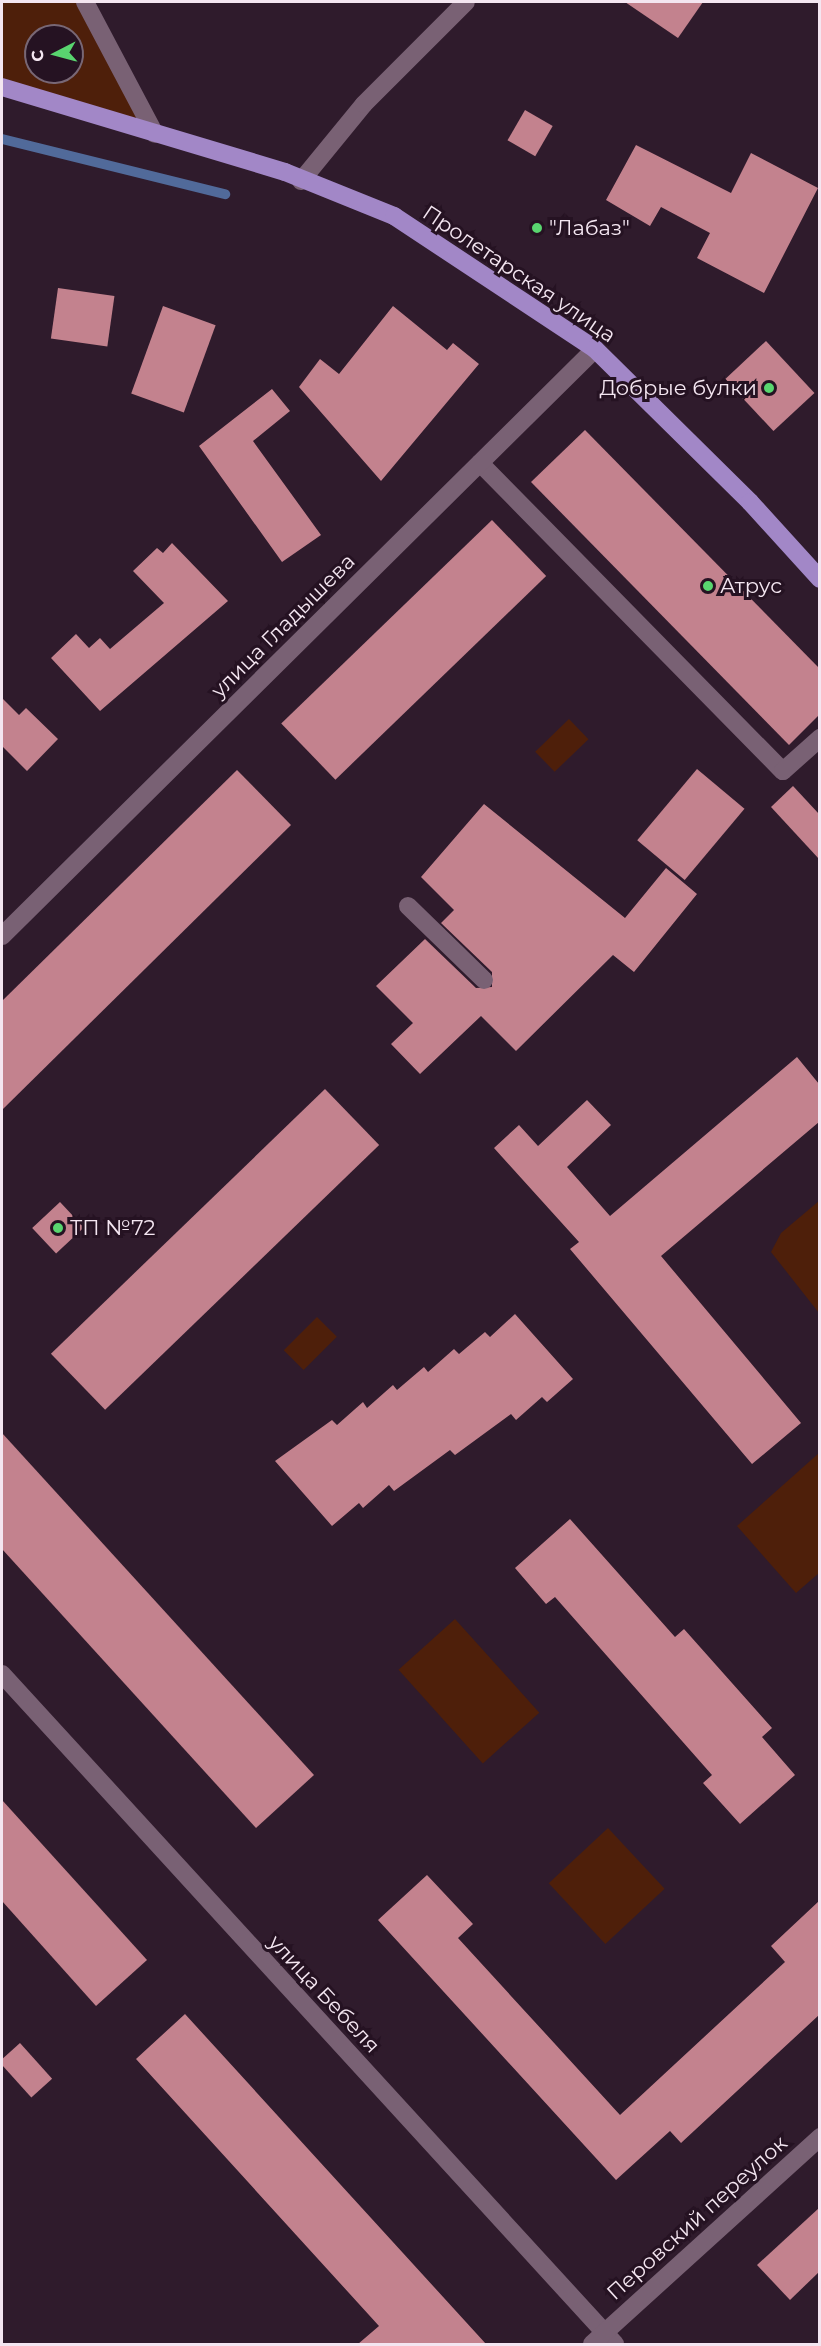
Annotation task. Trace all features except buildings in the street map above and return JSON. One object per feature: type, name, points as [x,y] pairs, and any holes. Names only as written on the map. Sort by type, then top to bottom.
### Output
[{"type":"main road","name":"Пролетарская улица","points":[[2,87],[301,181],[394,216],[595,349],[750,502],[819,579]]},
{"type":"street","points":[[85,2],[155,134]]},
{"type":"street","points":[[301,181],[364,104],[466,2]]},
{"type":"street","name":"улица Гладышева","points":[[2,936],[595,349]]},
{"type":"street","points":[[480,463],[783,771],[819,738]]},
{"type":"street","points":[[408,906],[484,980]]},
{"type":"street","name":"улица Бебеля","points":[[2,1674],[604,2341]]},
{"type":"street","name":"Перовский переулок","points":[[604,2341],[819,2137]]},
{"type":"shaded area","points":[[2,2],[85,2],[155,134],[2,87]]},
{"type":"shaded area","points":[[569,719],[588,739],[555,772],[535,752]]},
{"type":"shaded area","points":[[819,1201],[819,1313],[771,1252],[781,1233]]},
{"type":"shaded area","points":[[317,1317],[337,1337],[304,1370],[284,1350]]},
{"type":"shaded area","points":[[819,1453],[819,1573],[796,1593],[737,1526]]},
{"type":"shaded area","points":[[455,1619],[539,1713],[483,1763],[399,1670]]},
{"type":"shaded area","points":[[608,1828],[665,1889],[605,1944],[549,1883]]},
{"type":"waterway","points":[[2,139],[225,194]]},
{"type":"place","name":"\"Лабаз\"","points":[[537,228]]},
{"type":"place","name":"Добрые булки","points":[[769,388]]},
{"type":"place","name":"Атрус","points":[[708,586]]},
{"type":"place","name":"ТП №72","points":[[58,1228]]}]
